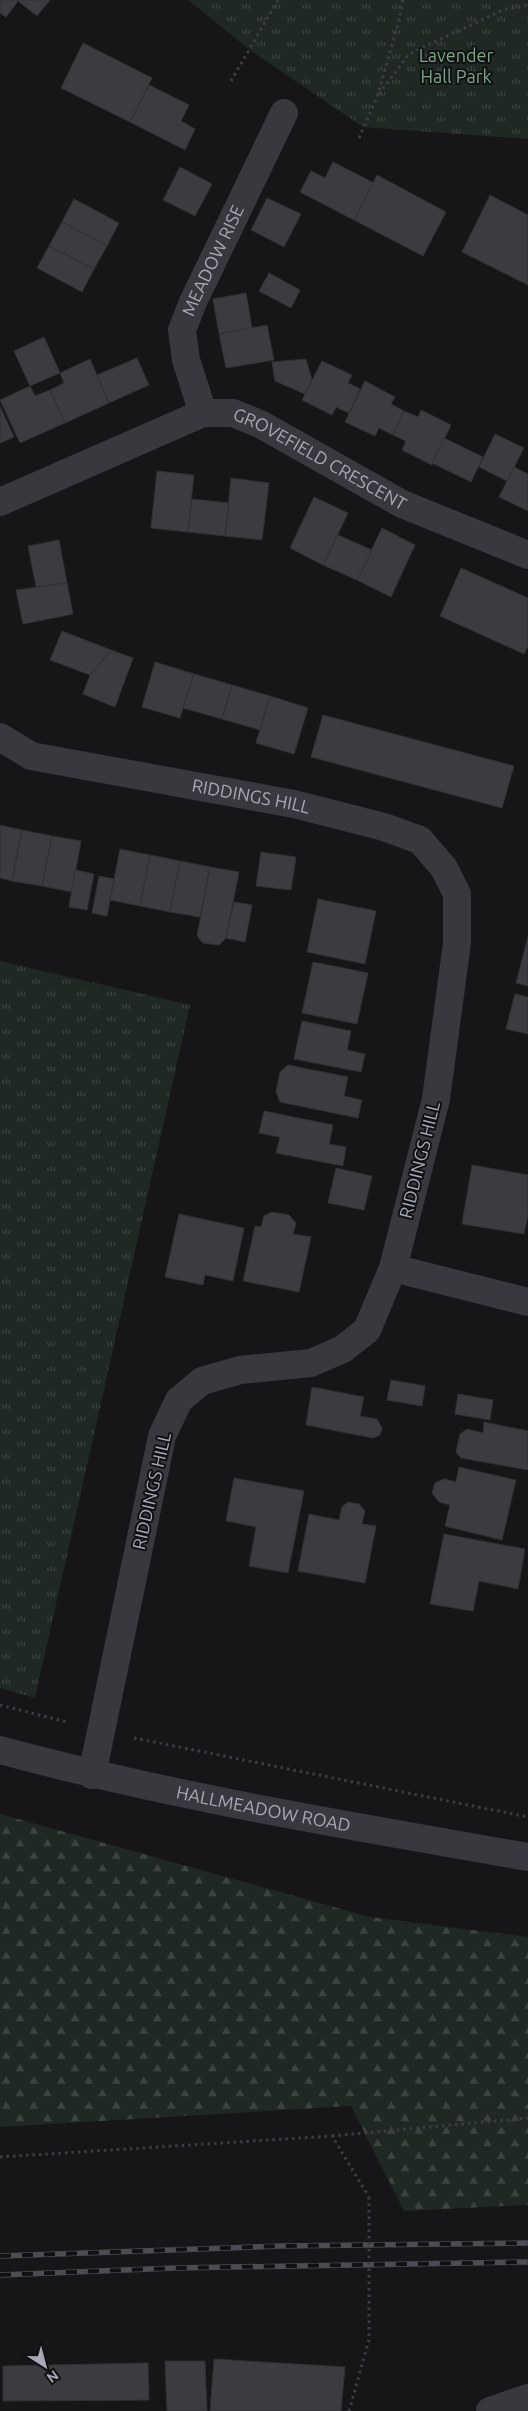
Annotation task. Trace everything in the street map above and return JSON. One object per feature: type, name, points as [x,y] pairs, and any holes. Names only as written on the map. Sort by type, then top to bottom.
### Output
[{"type":"street","name":"MEADOW RISE","points":[[203,412],[186,360],[182,330],[193,302],[284,113]]},
{"type":"street","name":"GROVEFIELD CRESCENT","points":[[0,502],[203,412],[233,413],[402,504],[528,555]]},
{"type":"street","name":"RIDDINGS HILL","points":[[0,736],[31,756],[294,804],[384,827],[420,840],[444,868],[457,894],[456,953],[436,1099],[393,1268],[367,1330],[343,1349],[311,1362],[240,1370],[202,1381],[179,1400],[162,1436],[92,1775]]},
{"type":"street","points":[[393,1268],[528,1302]]},
{"type":"street","name":"HALLMEADOW ROAD","points":[[0,1750],[92,1775],[266,1811],[528,1857]]},
{"type":"street","points":[[490,2411],[528,2398]]},
{"type":"path","points":[[231,81],[278,0]]},
{"type":"path","points":[[359,138],[377,97],[400,20],[403,0]]},
{"type":"path","points":[[377,97],[409,54],[503,10],[528,5]]},
{"type":"path","points":[[0,1705],[101,1731],[528,1817]]},
{"type":"path","points":[[0,2157],[332,2136],[528,2118]]},
{"type":"path","points":[[332,2136],[369,2196],[369,2340],[349,2411]]},
{"type":"green space","name":"Lavender Hall Park","points":[[188,0],[528,0],[528,139],[363,127],[250,50]]},
{"type":"green space","points":[[0,961],[190,1005],[35,1698],[0,1688]]},
{"type":"green space","points":[[0,1814],[370,1917],[528,1937],[528,2205],[404,2211],[351,2106],[0,2127]]},
{"type":"building","points":[[0,0],[50,0],[37,16],[18,1],[6,17],[0,13]]},
{"type":"building","points":[[83,43],[152,78],[130,122],[61,88]]},
{"type":"building","points":[[149,85],[189,105],[181,121],[195,129],[185,150],[130,122]]},
{"type":"building","points":[[333,162],[374,183],[354,220],[300,192],[311,171],[325,178]]},
{"type":"building","points":[[180,167],[212,184],[195,216],[163,200]]},
{"type":"building","points":[[377,175],[446,212],[423,256],[354,220]]},
{"type":"building","points":[[490,195],[528,215],[528,285],[462,252]]},
{"type":"building","points":[[267,198],[301,214],[284,247],[251,230]]},
{"type":"building","points":[[74,199],[119,223],[107,246],[62,222]]},
{"type":"building","points":[[62,222],[107,246],[94,269],[49,246]]},
{"type":"building","points":[[49,246],[94,269],[82,292],[37,268]]},
{"type":"building","points":[[269,273],[300,290],[291,308],[259,291]]},
{"type":"building","points":[[246,293],[252,328],[219,334],[213,299]]},
{"type":"building","points":[[267,325],[274,360],[226,368],[219,334]]},
{"type":"building","points":[[44,337],[60,373],[30,386],[14,351]]},
{"type":"building","points":[[137,358],[149,385],[109,403],[97,375]]},
{"type":"building","points":[[90,359],[109,403],[65,423],[50,390],[64,383],[60,373]]},
{"type":"building","points":[[306,359],[312,380],[305,394],[275,381],[272,362]]},
{"type":"building","points":[[322,361],[352,375],[348,383],[360,389],[349,413],[336,407],[332,415],[302,400]]},
{"type":"building","points":[[365,381],[395,397],[391,404],[404,411],[393,435],[379,428],[375,436],[345,422]]},
{"type":"building","points":[[30,386],[35,396],[50,390],[65,423],[20,443],[0,400]]},
{"type":"building","points":[[0,406],[14,437],[0,443]]},
{"type":"building","points":[[421,410],[451,425],[432,465],[402,450],[406,441],[393,435],[404,411],[418,417]]},
{"type":"building","points":[[495,434],[524,448],[507,481],[479,467]]},
{"type":"building","points":[[444,438],[483,457],[471,482],[432,463]]},
{"type":"building","points":[[514,467],[528,474],[528,511],[499,497]]},
{"type":"building","points":[[157,471],[194,475],[188,532],[151,528]]},
{"type":"building","points":[[231,478],[269,483],[262,540],[225,536]]},
{"type":"building","points":[[314,497],[348,513],[323,565],[290,548]]},
{"type":"building","points":[[192,499],[229,503],[225,536],[188,532]]},
{"type":"building","points":[[382,528],[415,545],[391,597],[357,580]]},
{"type":"building","points":[[338,535],[372,550],[357,580],[323,565]]},
{"type":"building","points":[[59,540],[67,583],[36,587],[28,546]]},
{"type":"building","points":[[461,568],[528,598],[528,646],[524,654],[440,616]]},
{"type":"building","points":[[67,583],[73,614],[23,624],[16,590]]},
{"type":"building","points":[[62,631],[111,650],[90,675],[50,660]]},
{"type":"building","points":[[111,650],[133,658],[115,707],[83,694],[90,675]]},
{"type":"building","points":[[155,662],[194,674],[180,718],[142,707]]},
{"type":"building","points":[[194,674],[232,685],[222,719],[183,708]]},
{"type":"building","points":[[232,685],[270,696],[260,730],[222,719]]},
{"type":"building","points":[[270,696],[308,708],[294,754],[256,743]]},
{"type":"building","points":[[323,715],[514,766],[502,808],[311,757]]},
{"type":"building","points":[[0,825],[22,830],[12,881],[0,878]]},
{"type":"building","points":[[22,830],[52,836],[42,886],[12,881]]},
{"type":"building","points":[[52,836],[81,841],[72,892],[42,886]]},
{"type":"building","points":[[120,849],[150,855],[140,906],[110,900]]},
{"type":"building","points":[[261,852],[296,857],[291,890],[256,886]]},
{"type":"building","points":[[150,855],[180,861],[170,912],[140,906]]},
{"type":"building","points":[[180,861],[210,867],[200,917],[170,912]]},
{"type":"building","points":[[210,867],[239,872],[226,938],[219,945],[203,943],[197,936]]},
{"type":"building","points":[[75,870],[94,874],[87,910],[69,907]]},
{"type":"building","points":[[99,876],[114,879],[107,916],[92,913]]},
{"type":"building","points":[[318,899],[376,911],[365,964],[307,952]]},
{"type":"building","points":[[234,902],[252,905],[245,942],[226,938]]},
{"type":"building","points":[[528,936],[528,986],[516,983]]},
{"type":"building","points":[[313,962],[368,973],[357,1024],[302,1013]]},
{"type":"building","points":[[515,994],[528,997],[528,1034],[506,1029]]},
{"type":"building","points":[[302,1021],[351,1031],[347,1050],[365,1054],[361,1072],[294,1059]]},
{"type":"building","points":[[288,1065],[348,1077],[344,1096],[362,1100],[358,1118],[280,1102],[276,1092],[280,1072]]},
{"type":"building","points":[[264,1111],[333,1125],[329,1144],[346,1147],[343,1166],[276,1153],[280,1137],[259,1133]]},
{"type":"building","points":[[472,1165],[528,1175],[528,1215],[524,1234],[462,1224]]},
{"type":"building","points":[[336,1168],[372,1176],[364,1210],[328,1203]]},
{"type":"building","points":[[272,1212],[289,1215],[296,1223],[293,1234],[311,1237],[299,1292],[243,1281],[255,1226],[261,1227],[264,1216]]},
{"type":"building","points":[[179,1214],[244,1228],[233,1281],[205,1275],[203,1285],[165,1277]]},
{"type":"building","points":[[391,1380],[425,1386],[422,1406],[387,1400]]},
{"type":"building","points":[[312,1387],[364,1397],[360,1416],[377,1419],[382,1428],[380,1435],[373,1438],[306,1425]]},
{"type":"building","points":[[458,1394],[493,1400],[490,1420],[455,1414]]},
{"type":"building","points":[[484,1422],[528,1431],[528,1470],[461,1458],[456,1452],[460,1434],[467,1429],[483,1433]]},
{"type":"building","points":[[459,1467],[516,1480],[502,1540],[445,1526],[450,1505],[439,1502],[432,1493],[435,1483],[444,1479],[456,1482]]},
{"type":"building","points":[[234,1478],[304,1491],[288,1573],[249,1566],[256,1527],[226,1521]]},
{"type":"building","points":[[348,1502],[359,1504],[365,1511],[362,1524],[376,1526],[365,1583],[298,1571],[309,1514],[339,1520],[342,1507]]},
{"type":"building","points":[[444,1534],[525,1549],[518,1589],[479,1581],[473,1611],[430,1604]]},
{"type":"building","points":[[214,2359],[345,2367],[341,2411],[210,2411]]},
{"type":"building","points":[[165,2361],[205,2361],[207,2411],[167,2411]]},
{"type":"building","points":[[148,2363],[149,2400],[3,2401],[3,2366]]},
{"type":"railway","points":[[0,2256],[281,2246],[528,2243]]},
{"type":"railway","points":[[0,2275],[175,2268],[528,2262]]}]
